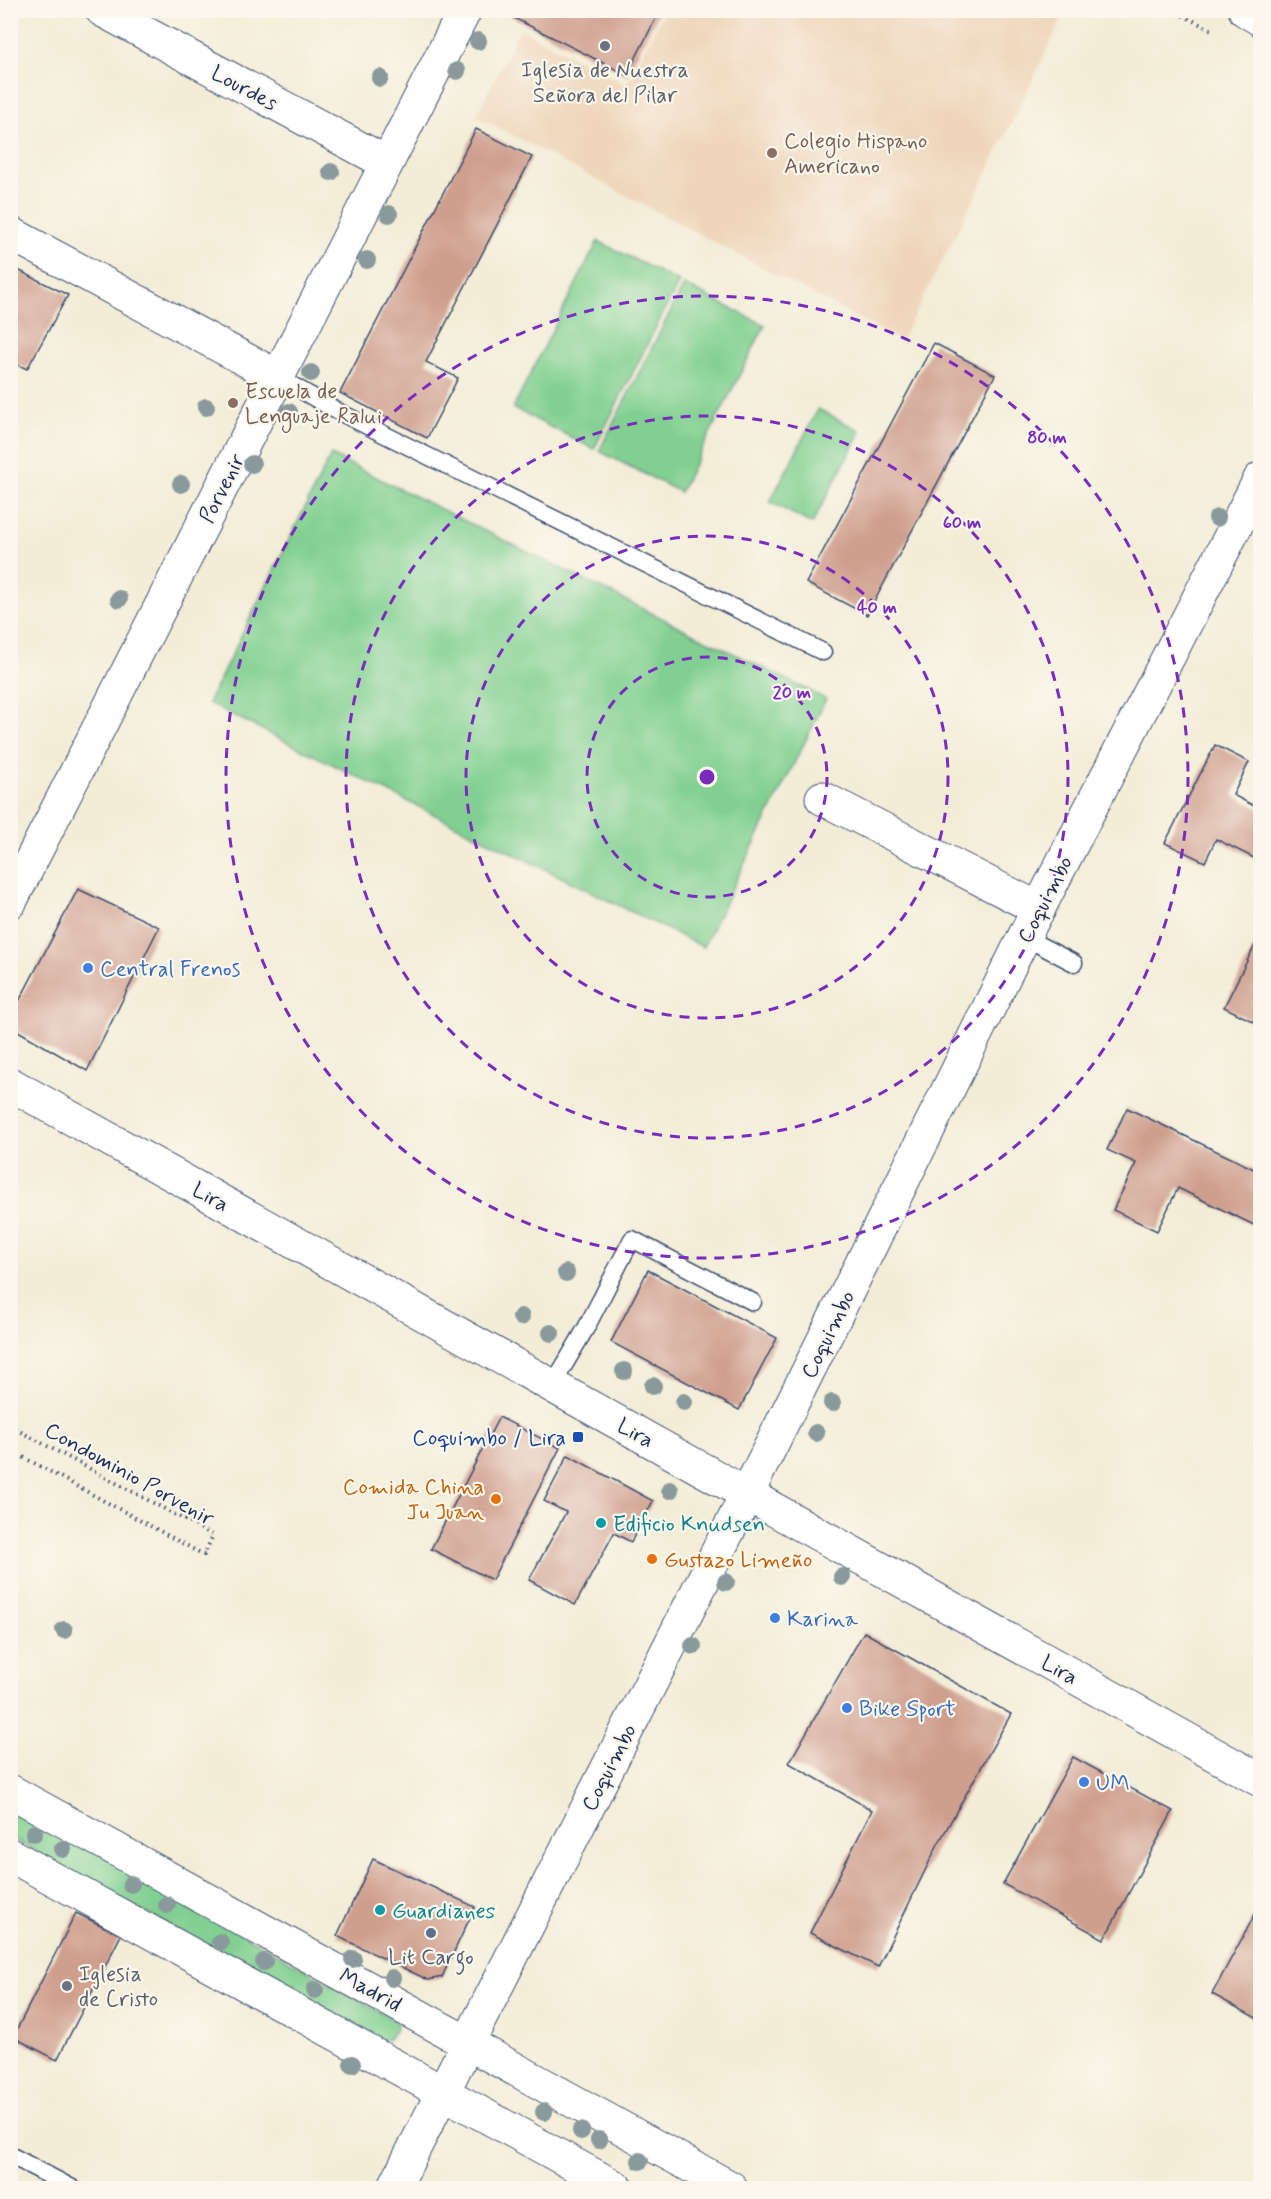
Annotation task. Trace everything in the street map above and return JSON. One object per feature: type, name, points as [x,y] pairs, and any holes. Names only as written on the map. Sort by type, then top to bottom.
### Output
[{"type":"street","name":"Lourdes","points":[[102,10],[387,163]]},
{"type":"street","name":"Porvenir","points":[[10,902],[465,10]]},
{"type":"street","points":[[1245,10],[1260,19]]},
{"type":"street","points":[[10,233],[278,377]]},
{"type":"street","name":"Coquimbo","points":[[394,2188],[747,1494],[1032,923],[1260,479]]},
{"type":"street","points":[[822,798],[1032,923]]},
{"type":"street","name":"Lira","points":[[10,1084],[1260,1780]]},
{"type":"street","name":"Madrid","points":[[10,1791],[731,2188]]},
{"type":"street","points":[[10,1855],[617,2188]]},
{"type":"lane","points":[[278,377],[337,411],[823,652]]},
{"type":"lane","points":[[1032,923],[1074,963]]},
{"type":"lane","points":[[552,1386],[586,1328],[632,1239],[753,1302]]},
{"type":"lane","points":[[10,2155],[72,2188]]},
{"type":"path","name":"Condominio Porvenir","points":[[10,1426],[213,1535],[204,1555],[10,1450]]},
{"type":"shaded area","name":"Colegio Hispano Americano","points":[[664,11],[1066,11],[901,341],[476,116],[520,29],[626,85]]},
{"type":"green space","points":[[598,241],[679,282],[594,449],[513,408]]},
{"type":"green space","points":[[684,285],[765,325],[680,492],[599,451]]},
{"type":"green space","points":[[818,409],[861,431],[812,524],[770,502]]},
{"type":"green space","points":[[331,455],[826,699],[703,947],[208,703]]},
{"type":"green space","points":[[10,1803],[398,2022],[395,2031],[387,2040],[375,2040],[11,1838]]},
{"type":"building","name":"Iglesia de Nuestra Señora del Pilar","points":[[513,10],[660,10],[627,75],[510,16]]},
{"type":"building","points":[[476,129],[532,157],[426,362],[458,378],[427,438],[340,393]]},
{"type":"building","points":[[10,266],[68,295],[27,369],[10,361]]},
{"type":"building","points":[[934,343],[995,375],[867,615],[806,583]]},
{"type":"building","points":[[1215,745],[1249,762],[1233,795],[1260,809],[1260,861],[1216,839],[1205,862],[1165,843]]},
{"type":"building","name":"Central Frenos","points":[[78,889],[159,927],[87,1071],[18,1031],[15,1009]]},
{"type":"building","points":[[1260,935],[1260,1025],[1224,1007]]},
{"type":"building","points":[[1127,1108],[1260,1172],[1260,1228],[1178,1188],[1157,1231],[1113,1210],[1136,1163],[1107,1150]]},
{"type":"building","points":[[648,1270],[777,1338],[739,1410],[611,1342]]},
{"type":"building","name":"Comida China Ju Juan","points":[[499,1417],[560,1448],[492,1580],[431,1549]]},
{"type":"building","name":"Edificio Knudsen","points":[[568,1455],[653,1501],[631,1542],[614,1533],[575,1605],[529,1580],[566,1512],[544,1501]]},
{"type":"building","points":[[864,1632],[1011,1714],[937,1846],[878,1967],[810,1933],[872,1810],[789,1763]]},
{"type":"building","points":[[1073,1757],[1173,1811],[1104,1939],[1003,1884]]},
{"type":"building","points":[[373,1859],[475,1907],[442,1977],[428,1980],[337,1936]]},
{"type":"building","points":[[1260,1905],[1260,2020],[1212,1994]]},
{"type":"building","name":"Iglesia de Cristo","points":[[76,1913],[121,1935],[57,2060],[13,2037]]},
{"type":"place","name":"Iglesia de Nuestra Señora del Pilar","points":[[605,46]]},
{"type":"place","name":"Colegio Hispano Americano","points":[[772,153]]},
{"type":"place","name":"Escuela de Lenguaje Ralui","points":[[233,403]]},
{"type":"place","name":"Central Frenos","points":[[88,968]]},
{"type":"place","name":"Coquimbo / Lira","points":[[578,1437]]},
{"type":"place","name":"Comida China Ju Juan","points":[[496,1499]]},
{"type":"place","name":"Edificio Knudsen","points":[[601,1523]]},
{"type":"place","name":"Gustazo Limeño","points":[[652,1559]]},
{"type":"place","name":"Karina","points":[[775,1618]]},
{"type":"place","name":"Bike Sport","points":[[847,1708]]},
{"type":"place","name":"UM","points":[[1084,1782]]},
{"type":"place","name":"Guardianes","points":[[380,1910]]},
{"type":"place","name":"Lit Cargo","points":[[431,1933]]},
{"type":"place","name":"Iglesia de Cristo","points":[[67,1986]]}]
